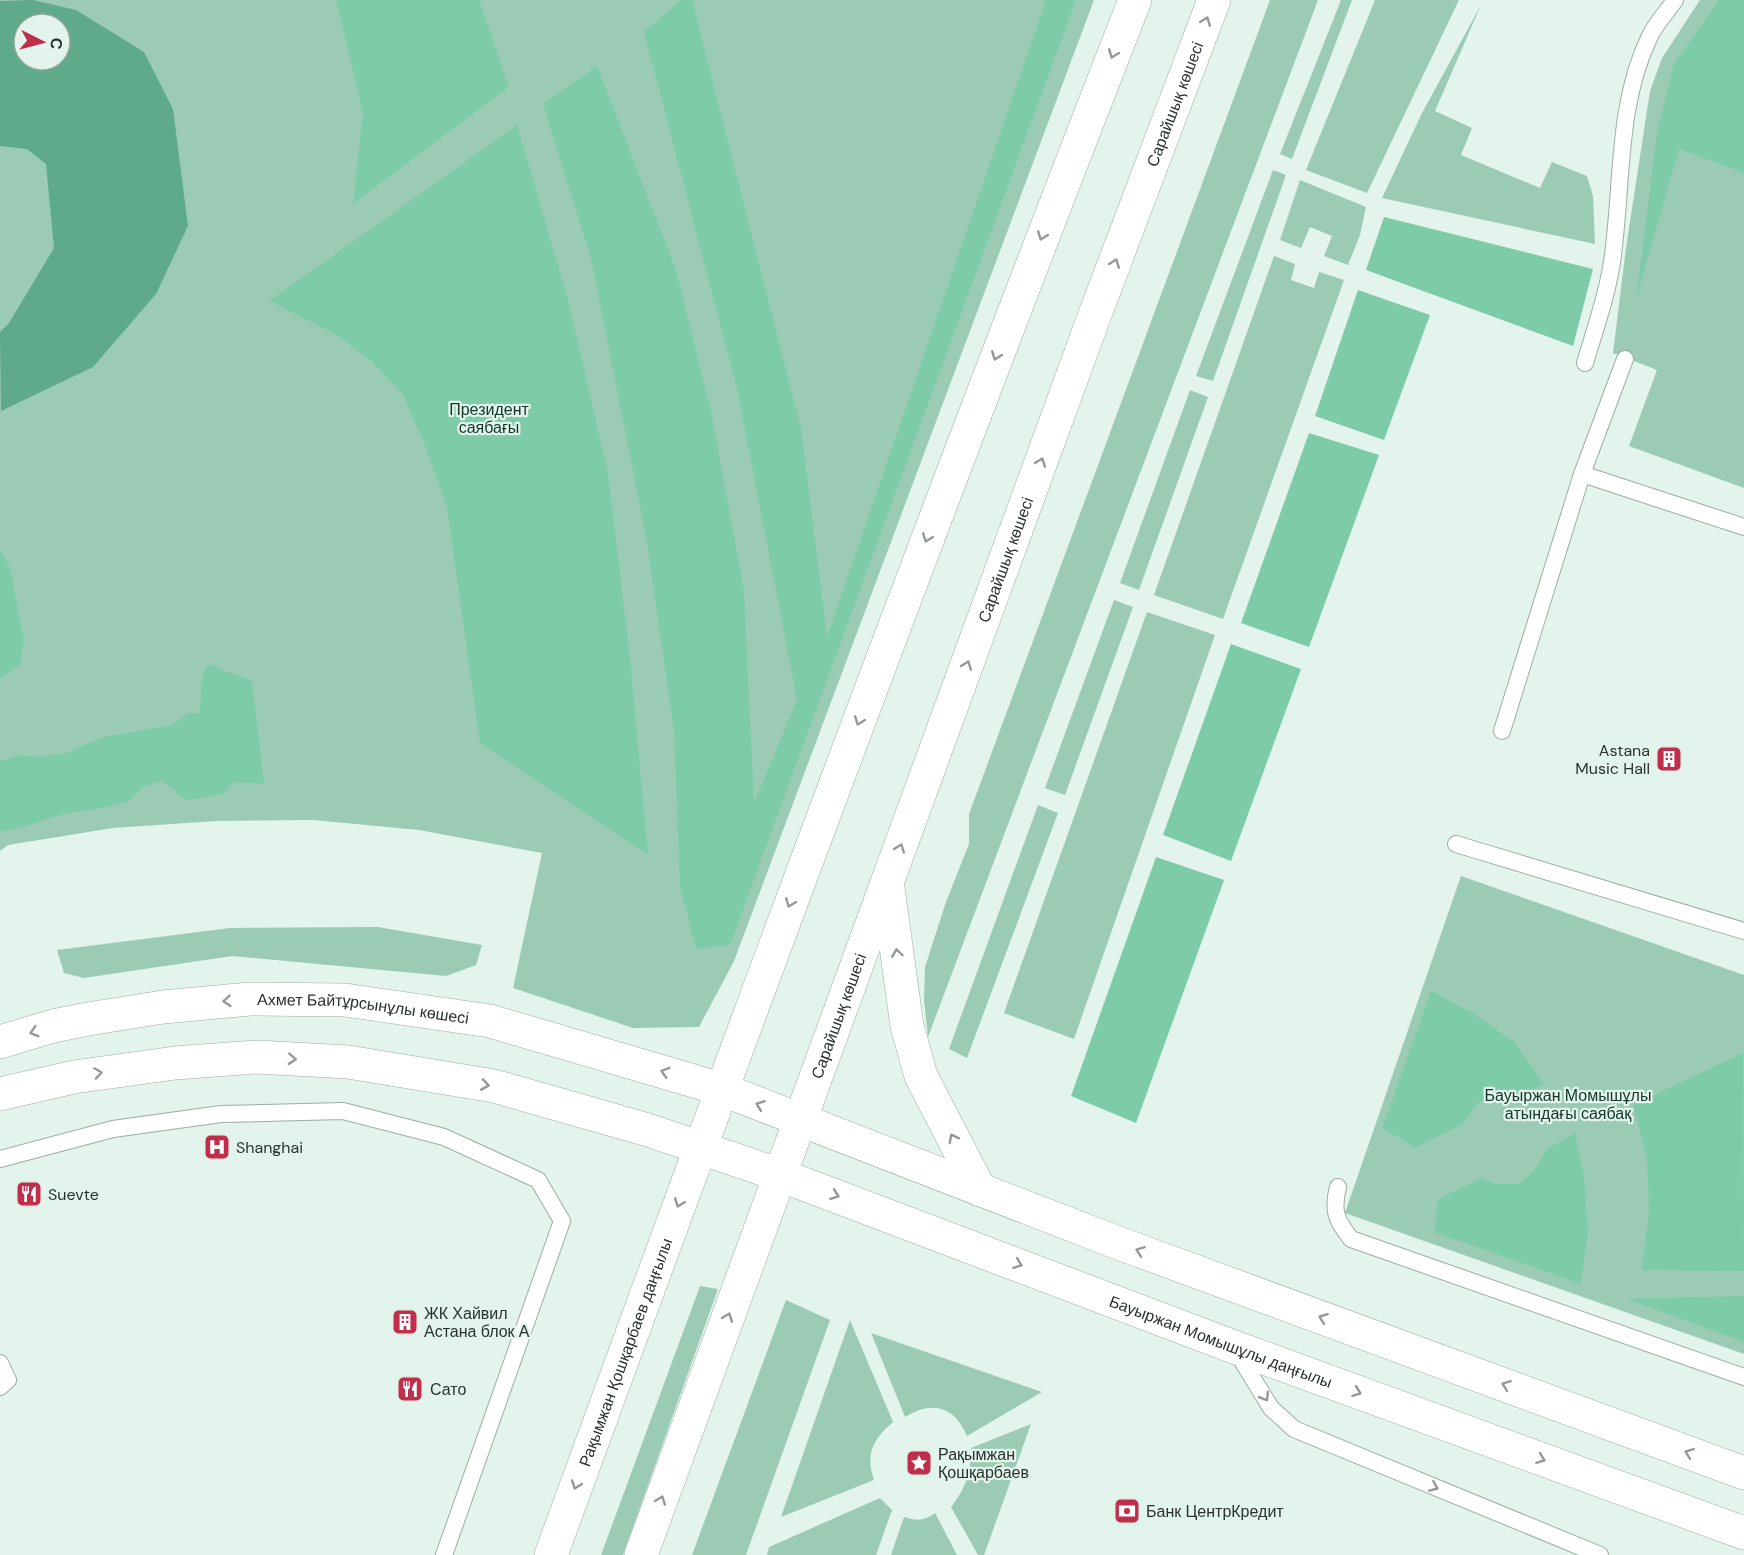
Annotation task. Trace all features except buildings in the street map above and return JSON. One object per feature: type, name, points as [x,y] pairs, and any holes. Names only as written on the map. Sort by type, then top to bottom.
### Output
[{"type":"main road","points":[[1135,0],[1017,301],[721,1089],[1113,1241],[1744,1473]]},
{"type":"main road","name":"Сарайшық көшесі","points":[[780,1175],[1094,317],[1214,0]]},
{"type":"main road","points":[[888,883],[907,1026],[921,1076],[980,1190]]},
{"type":"main road","name":"Ахмет Байтұрсынұлы көшесі","points":[[0,1042],[53,1026],[163,1007],[250,999],[345,1000],[490,1021],[721,1089]]},
{"type":"main road","points":[[0,1094],[74,1077],[175,1063],[257,1057],[348,1062],[494,1086],[648,1130],[700,1149]]},
{"type":"main road","name":"Рақымжан Қошқарбаев даңғылы","points":[[550,1555],[721,1089]]},
{"type":"main road","name":"Бауыржан Момышұлы даңғылы","points":[[700,1149],[780,1175],[1234,1347],[1744,1533]]},
{"type":"main road","points":[[641,1555],[780,1175]]},
{"type":"lane","points":[[1585,363],[1606,294],[1612,260],[1626,116],[1632,86],[1649,37],[1675,0]]},
{"type":"lane","points":[[1502,731],[1582,474],[1625,359]]},
{"type":"lane","points":[[1582,474],[1744,527]]},
{"type":"lane","points":[[1456,844],[1744,931]]},
{"type":"lane","points":[[0,1159],[113,1129],[221,1114],[343,1111],[444,1137],[538,1180],[562,1221],[444,1555]]},
{"type":"lane","points":[[1338,1187],[1334,1204],[1339,1224],[1351,1239],[1744,1377]]},
{"type":"lane","points":[[1234,1347],[1271,1408],[1294,1429],[1600,1555]]},
{"type":"lane","points":[[0,1363],[9,1380],[0,1387]]},
{"type":"green space","name":"Президент саябағы","points":[[0,0],[1094,0],[734,961],[699,1027],[633,1028],[513,988],[542,853],[419,830],[313,820],[216,821],[113,828],[8,845],[0,851]]},
{"type":"green space","points":[[336,0],[479,0],[509,87],[353,204],[363,113]]},
{"type":"green space","points":[[681,0],[692,0],[801,429],[827,637],[1046,0],[1076,0],[730,945],[696,949],[680,885],[674,730],[646,537],[591,259],[543,104],[597,66],[676,270],[711,411],[744,590],[754,803],[797,700],[738,393],[644,32]]},
{"type":"green space","points":[[1270,0],[1318,0],[928,1037],[924,1000],[925,967],[946,902],[969,844],[969,814]]},
{"type":"green space","points":[[1341,0],[1352,0],[1292,159],[1280,154]]},
{"type":"green space","points":[[1375,0],[1459,0],[1367,193],[1306,170]]},
{"type":"green space","points":[[1700,0],[1744,0],[1744,488],[1629,446],[1657,370],[1613,353],[1626,248],[1650,91],[1662,58]]},
{"type":"green space","points":[[1719,0],[1744,0],[1744,173],[1679,149],[1636,300],[1657,134],[1673,66]]},
{"type":"green space","points":[[1481,5],[1435,111],[1472,128],[1461,155],[1540,188],[1552,162],[1587,176],[1593,196],[1595,244],[1382,198],[1422,113]]},
{"type":"green space","points":[[517,125],[568,299],[608,473],[630,658],[648,855],[480,743],[447,507],[424,443],[402,393],[373,363],[337,335],[269,301]]},
{"type":"green space","points":[[1273,170],[1286,175],[1213,381],[1196,376]]},
{"type":"green space","points":[[1300,180],[1366,207],[1360,235],[1348,265],[1324,256],[1332,236],[1310,227],[1301,248],[1280,240]]},
{"type":"green space","points":[[1384,217],[1593,269],[1573,346],[1366,270]]},
{"type":"green space","points":[[1274,256],[1295,264],[1291,280],[1314,288],[1319,272],[1344,280],[1223,619],[1154,595]]},
{"type":"green space","points":[[1358,290],[1430,315],[1384,440],[1315,416]]},
{"type":"green space","points":[[1190,390],[1208,397],[1139,590],[1120,583]]},
{"type":"green space","points":[[1309,433],[1379,455],[1309,647],[1241,623]]},
{"type":"green space","points":[[0,549],[10,568],[24,640],[20,665],[0,678]]},
{"type":"green space","points":[[1114,600],[1133,607],[1065,795],[1045,788]]},
{"type":"green space","points":[[1147,612],[1215,635],[1074,1039],[1004,1013]]},
{"type":"green space","points":[[1231,644],[1301,669],[1231,861],[1163,835]]},
{"type":"green space","points":[[208,664],[252,681],[264,784],[235,782],[223,794],[186,800],[162,781],[143,787],[128,802],[67,813],[0,832],[0,761],[18,755],[39,757],[66,753],[103,737],[172,725],[188,713],[200,713],[202,677]]},
{"type":"green space","points":[[1038,805],[1058,813],[967,1058],[949,1049]]},
{"type":"green space","points":[[1156,857],[1224,880],[1136,1123],[1071,1096]]},
{"type":"green space","name":"Бауыржан Момышұлы атындағы саябақ","points":[[1461,876],[1744,975],[1744,1354],[1345,1213]]},
{"type":"green space","points":[[378,927],[482,945],[476,965],[446,976],[232,956],[84,978],[64,973],[57,950],[230,928]]},
{"type":"green space","points":[[1431,991],[1473,1013],[1514,1042],[1544,1084],[1519,1096],[1498,1097],[1479,1102],[1462,1125],[1414,1148],[1382,1129]]},
{"type":"green space","points":[[1743,1053],[1744,1271],[1642,1270],[1649,1209],[1647,1159],[1633,1105]]},
{"type":"green space","points":[[1575,1133],[1584,1177],[1588,1231],[1581,1284],[1434,1232],[1438,1199],[1482,1178],[1495,1184],[1519,1184],[1534,1171],[1547,1149]]},
{"type":"green space","points":[[700,1286],[718,1289],[623,1555],[601,1555]]},
{"type":"green space","points":[[1744,1296],[1744,1342],[1627,1299]]},
{"type":"green space","points":[[786,1300],[830,1320],[746,1555],[692,1555]]},
{"type":"green space","points":[[850,1320],[893,1422],[880,1435],[873,1448],[870,1462],[874,1480],[781,1517]]},
{"type":"green space","points":[[871,1333],[1042,1392],[967,1436],[956,1418],[942,1409],[924,1409],[905,1417]]},
{"type":"green space","points":[[1031,1424],[984,1555],[978,1555],[951,1507],[967,1479],[971,1448]]},
{"type":"green space","points":[[880,1498],[892,1510],[876,1555],[767,1555],[769,1547]]},
{"type":"green space","points":[[935,1513],[957,1555],[891,1555],[904,1517],[920,1520]]},
{"type":"shaded area","points":[[33,0],[76,10],[144,52],[173,109],[188,226],[156,294],[93,367],[1,411],[0,332],[9,323],[54,248],[46,164],[27,149],[0,146],[0,1]]},
{"type":"place","name":"Astana Music Hall","points":[[1669,759]]},
{"type":"place","name":"Shanghai","points":[[217,1147]]},
{"type":"place","name":"Suevte","points":[[29,1194]]},
{"type":"place","name":"ЖК Хайвил Астана блок А","points":[[405,1322]]},
{"type":"place","name":"Сато","points":[[410,1389]]},
{"type":"place","name":"Рақымжан Қошқарбаев","points":[[919,1463]]},
{"type":"place","name":"Банк ЦентрКредит","points":[[1127,1511]]}]
